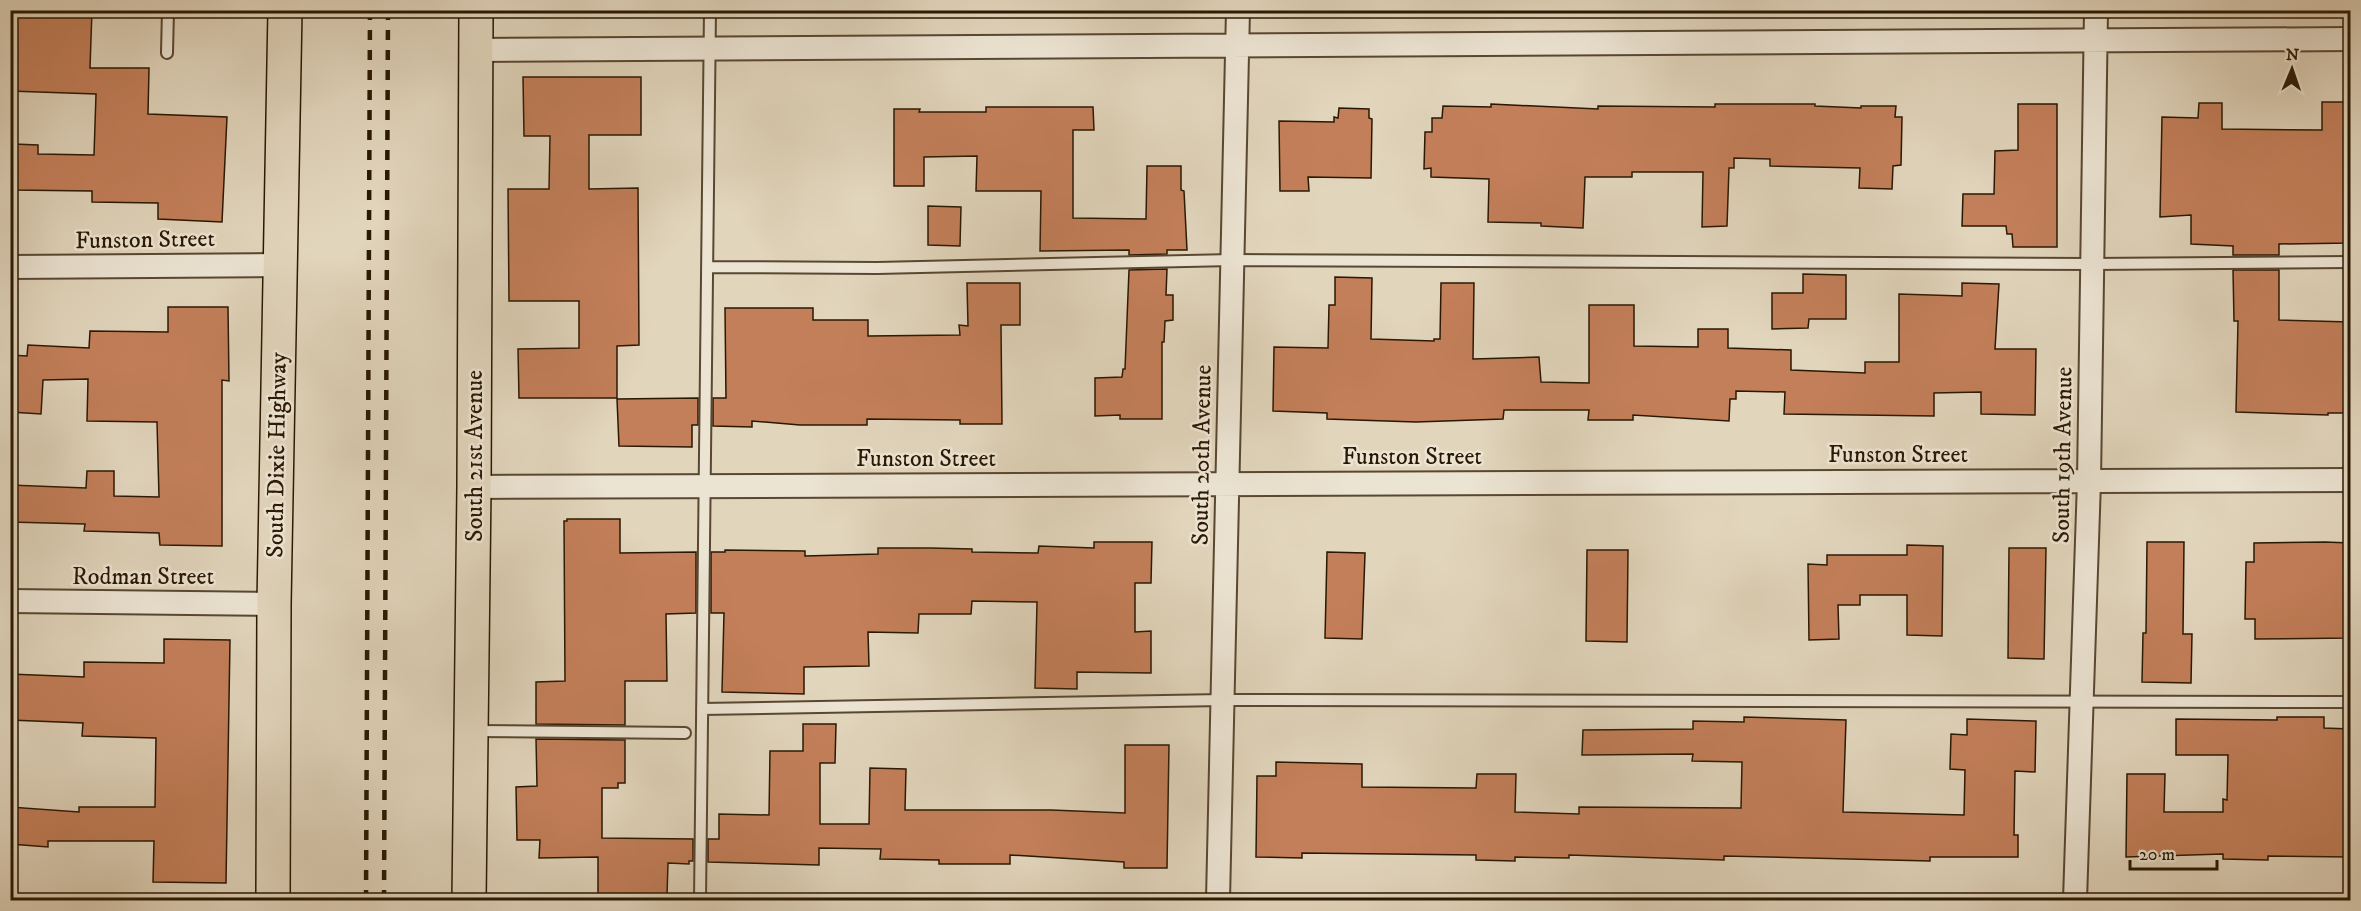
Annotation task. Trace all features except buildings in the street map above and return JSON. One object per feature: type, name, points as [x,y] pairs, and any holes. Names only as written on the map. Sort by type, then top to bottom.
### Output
[{"type":"main road","name":"South Dixie Highway","points":[[273,900],[274,604],[285,10]]},
{"type":"main road","name":"South 21st Avenue","points":[[469,900],[476,10]]},
{"type":"street","name":"South 20th Avenue","points":[[1218,900],[1238,10]]},
{"type":"street","name":"South 19th Avenue","points":[[2075,900],[2090,481],[2096,10]]},
{"type":"street","points":[[476,50],[2350,39]]},
{"type":"street","name":"Funston Street","points":[[10,267],[279,265]]},
{"type":"street","name":"Funston Street","points":[[474,487],[2350,480]]},
{"type":"street","name":"Rodman Street","points":[[10,602],[274,604]]},
{"type":"lane","points":[[167,53],[168,10]]},
{"type":"lane","points":[[700,900],[710,10]]},
{"type":"lane","points":[[707,267],[889,268],[1232,260],[2092,264],[2350,262]]},
{"type":"lane","points":[[702,709],[1222,700],[2350,702]]},
{"type":"lane","points":[[471,731],[685,733]]},
{"type":"railway","points":[[366,900],[370,10]]},
{"type":"railway","points":[[384,900],[388,10]]}]
